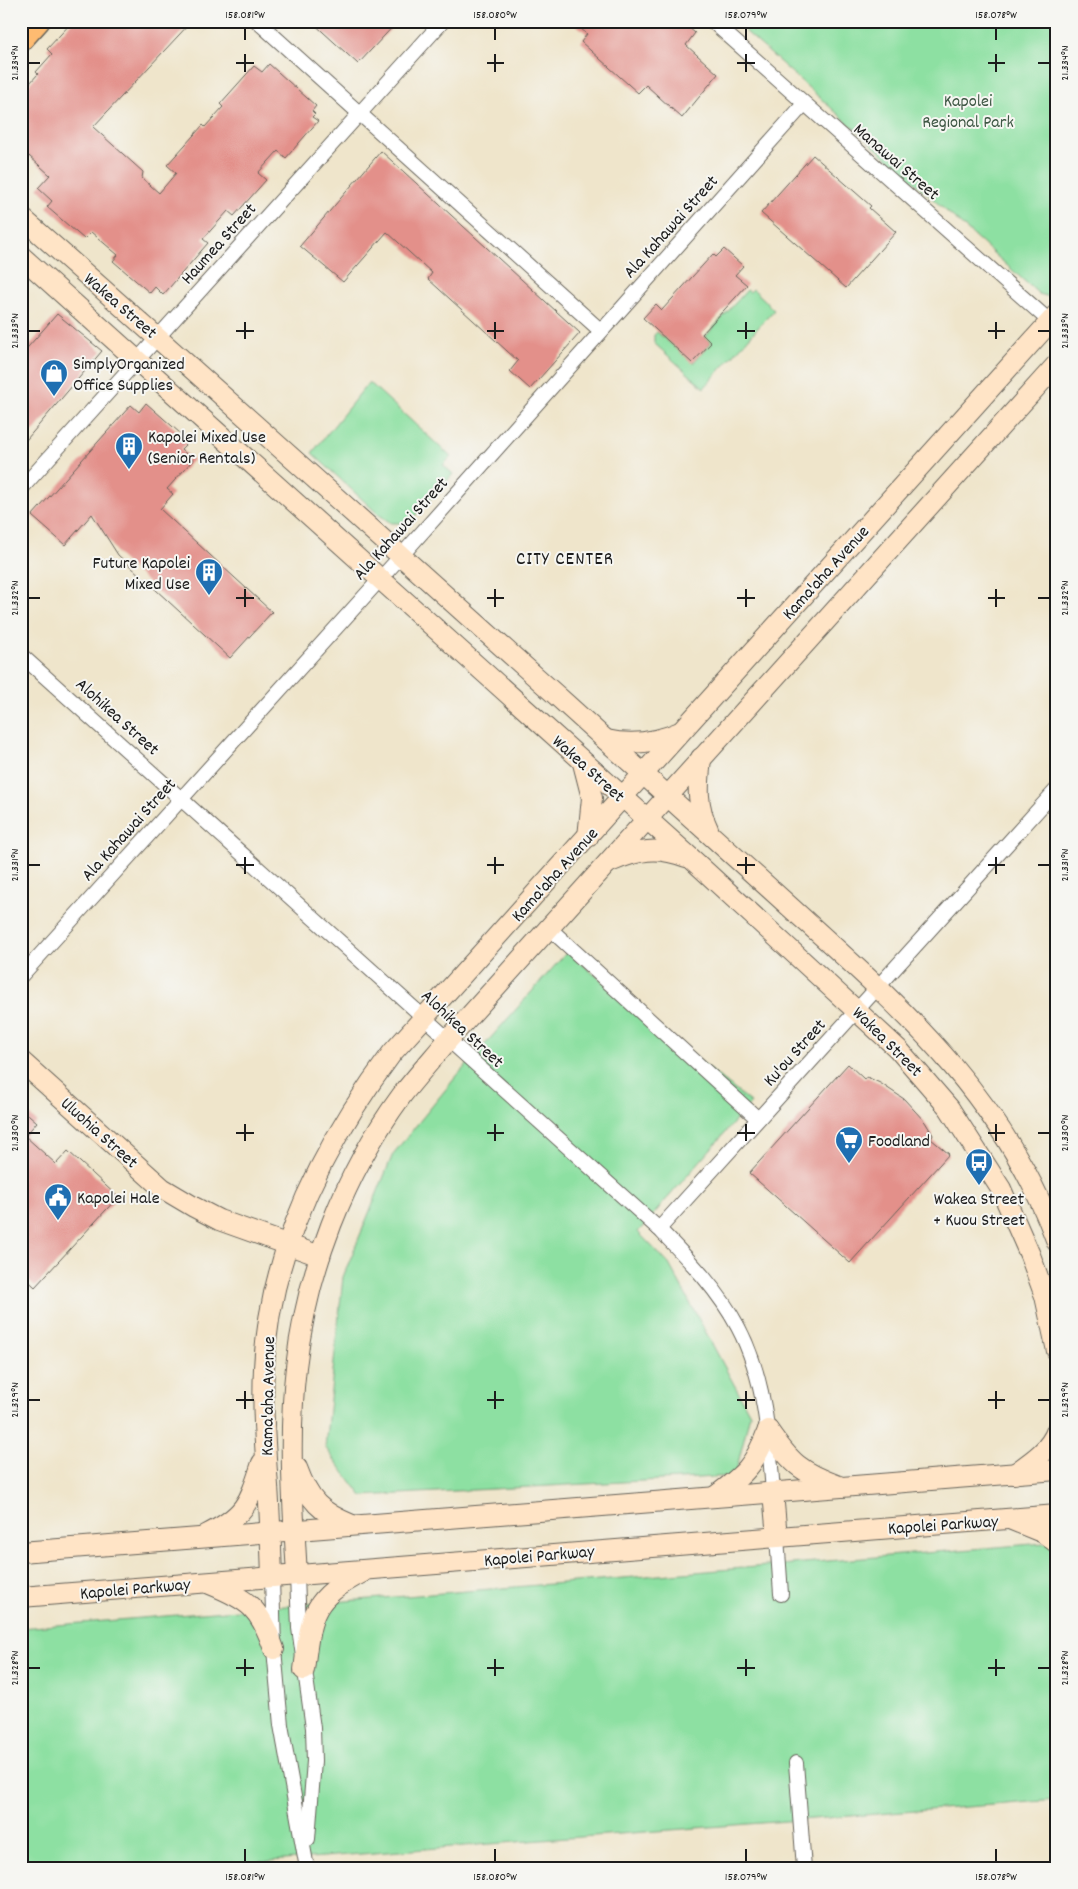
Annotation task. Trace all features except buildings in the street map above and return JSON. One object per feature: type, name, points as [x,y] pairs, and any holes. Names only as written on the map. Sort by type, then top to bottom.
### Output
[{"type":"main road","points":[[21,41],[39,21]]},
{"type":"street","points":[[257,21],[601,331]]},
{"type":"street","name":"Haumea Street","points":[[21,489],[443,21]]},
{"type":"street","name":"Manawai Street","points":[[712,21],[804,104],[1054,321]]},
{"type":"street","name":"Ala Kahawai Street","points":[[21,976],[401,556],[804,104]]},
{"type":"street","name":"Wakea Street","points":[[21,218],[158,338],[710,833],[878,987],[948,1058],[997,1122],[1019,1156],[1042,1204],[1057,1242]]},
{"type":"street","name":"Wakea Street","points":[[21,256],[583,763],[694,860],[898,1049],[949,1108],[1001,1189],[1014,1215],[1036,1272],[1044,1296],[1057,1352]]},
{"type":"street","name":"Kama'aha Avenue","points":[[272,1577],[265,1454],[264,1367],[268,1329],[275,1290],[288,1245],[313,1180],[336,1135],[352,1109],[388,1059],[424,1017],[1054,321]]},
{"type":"street","name":"Kama'aha Avenue","points":[[297,1575],[294,1531],[292,1412],[296,1368],[307,1301],[320,1256],[332,1222],[364,1156],[402,1096],[448,1040],[1057,364]]},
{"type":"street","name":"Alohikea Street","points":[[21,656],[659,1229],[690,1260],[708,1282],[738,1326],[757,1375],[768,1430],[773,1493]]},
{"type":"street","points":[[606,740],[620,743],[641,743],[662,739],[684,730]]},
{"type":"street","points":[[701,758],[698,796],[701,814],[710,833]]},
{"type":"street","points":[[583,763],[592,798],[588,837]]},
{"type":"street","name":"Ku'ou Street","points":[[659,1229],[1057,789]]},
{"type":"street","points":[[606,864],[628,854],[649,850],[669,851],[694,860]]},
{"type":"street","points":[[550,928],[758,1119]]},
{"type":"street","name":"Uluohia Street","points":[[21,1061],[162,1188],[219,1220],[320,1256]]},
{"type":"street","points":[[714,1498],[747,1470],[759,1452],[768,1430],[797,1466],[818,1478],[842,1487]]},
{"type":"street","points":[[1014,1474],[1035,1459],[1048,1446],[1057,1430]]},
{"type":"street","points":[[200,1538],[225,1526],[237,1517],[253,1492],[265,1454]]},
{"type":"street","points":[[293,1456],[303,1485],[312,1500],[332,1516],[354,1526]]},
{"type":"street","points":[[21,1552],[1057,1470]]},
{"type":"street","points":[[773,1493],[782,1594]]},
{"type":"street","name":"Kapolei Parkway","points":[[21,1597],[1057,1514]]},
{"type":"street","points":[[1008,1519],[1044,1533],[1057,1543]]},
{"type":"street","points":[[304,1670],[313,1617],[320,1603],[329,1593],[343,1583],[370,1569]]},
{"type":"street","points":[[297,1575],[299,1628],[313,1728],[314,1761],[307,1861]]},
{"type":"street","points":[[272,1577],[274,1649],[281,1725],[307,1861]]},
{"type":"street","points":[[206,1582],[233,1593],[254,1608],[263,1620],[274,1649]]},
{"type":"street","points":[[796,1763],[804,1868]]},
{"type":"green space","name":"Kapolei Regional Park","points":[[734,21],[1057,21],[1057,299],[1039,294]]},
{"type":"green space","points":[[753,289],[774,310],[704,388],[654,343],[654,335],[657,332],[693,363],[711,343],[705,337],[747,290],[750,292]]},
{"type":"green space","points":[[369,382],[451,457],[443,465],[453,474],[412,519],[403,523],[391,523],[378,514],[312,453]]},
{"type":"green space","points":[[567,952],[751,1103],[638,1232],[669,1264],[750,1414],[735,1476],[362,1496],[325,1447],[343,1277],[393,1154],[455,1078]]},
{"type":"green space","points":[[1057,1542],[1057,1800],[181,1868],[21,1868],[21,1628]]},
{"type":"place","name":"SimplyOrganized Office Supplies","points":[[54,397]]},
{"type":"place","name":"Kapolei Mixed Use (Senior Rentals)","points":[[129,470]]},
{"type":"place","name":"Future Kapolei Mixed Use","points":[[209,596]]},
{"type":"place","name":"Foodland","points":[[849,1164]]},
{"type":"place","name":"Wakea Street + Kuou Street","points":[[979,1186]]},
{"type":"place","name":"Kapolei Hale","points":[[58,1221]]},
{"type":"district","name":"CITY CENTER","points":[[565,557]]}]
